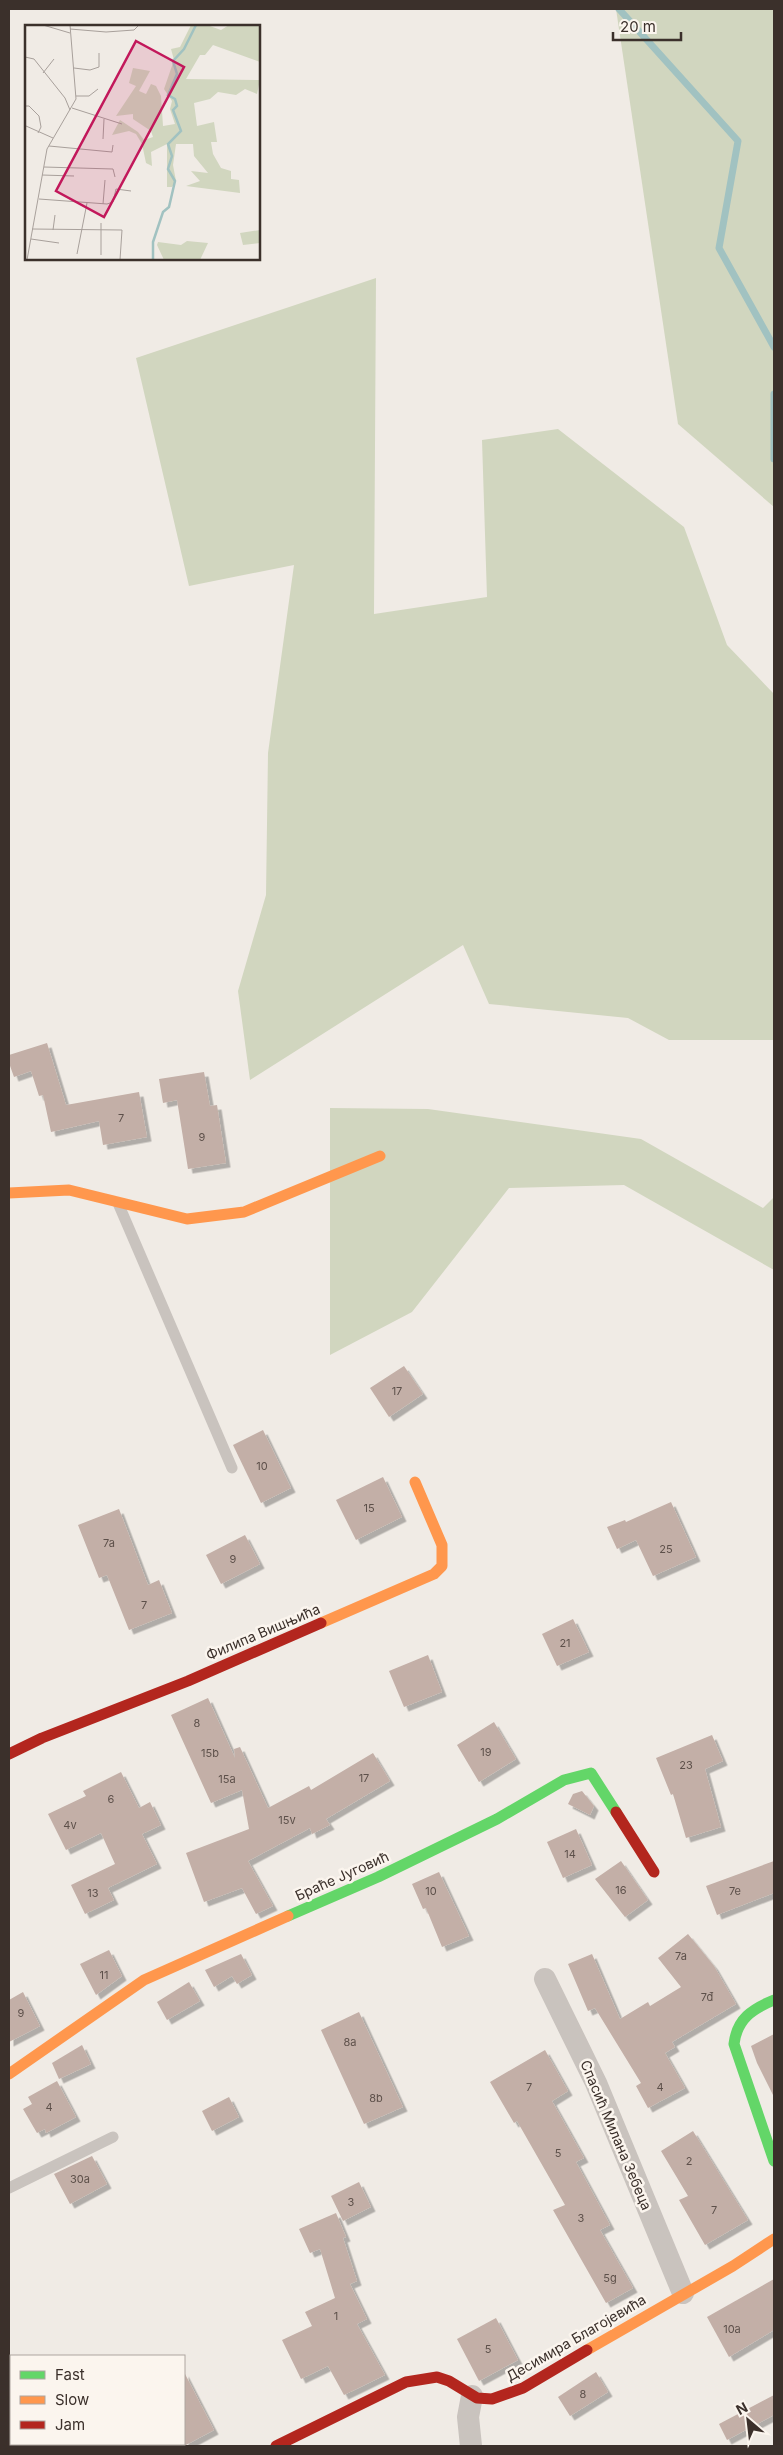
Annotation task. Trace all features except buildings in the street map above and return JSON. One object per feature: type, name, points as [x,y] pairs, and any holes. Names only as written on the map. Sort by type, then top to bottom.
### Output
[{"type":"street","points":[[9,1193],[69,1190],[187,1219],[244,1212],[380,1156]]},
{"type":"street","name":"Филипа Вишњића","points":[[9,1754],[42,1738],[188,1681],[434,1574],[442,1566],[442,1545],[415,1482]]},
{"type":"street","name":"Браће Југовић","points":[[9,2074],[144,1980],[378,1877],[497,1819],[564,1780],[591,1773],[654,1872]]},
{"type":"street","name":"Спасић Милана Зебеца","points":[[545,1979],[596,2083],[683,2293]]},
{"type":"street","points":[[774,2000],[747,2013],[737,2026],[734,2044],[774,2162]]},
{"type":"street","name":"Десимира Благојевића","points":[[276,2446],[406,2382],[422,2377],[437,2376],[450,2380],[480,2400],[495,2399],[522,2388],[683,2293],[733,2266],[774,2239]]},
{"type":"street","points":[[470,2446],[468,2417],[472,2396]]},
{"type":"lane","points":[[117,1202],[232,1468]]},
{"type":"lane","points":[[9,2188],[113,2137]]},
{"type":"green space","points":[[616,9],[774,9],[774,507],[678,424]]},
{"type":"green space","points":[[376,278],[374,614],[487,597],[482,440],[558,429],[684,527],[727,645],[774,694],[774,1040],[669,1040],[628,1018],[489,1004],[463,945],[250,1080],[238,991],[266,895],[268,753],[294,565],[189,586],[136,358]]},
{"type":"green space","points":[[330,1108],[428,1109],[641,1139],[763,1208],[774,1197],[774,1270],[624,1185],[509,1188],[412,1312],[330,1355]]},
{"type":"waterway","points":[[619,9],[738,141],[719,248],[774,347]]},
{"type":"waterway","points":[[774,394],[774,459]]},
{"type":"traffic: fast","points":[[288,1916],[378,1877],[497,1819],[564,1780],[591,1773],[616,1812]]},
{"type":"traffic: fast","points":[[774,2000],[752,2011],[742,2021],[734,2044],[774,2161]]},
{"type":"traffic: slow","points":[[9,1193],[69,1190],[187,1219],[244,1212],[380,1156]]},
{"type":"traffic: slow","points":[[321,1623],[434,1574],[442,1566],[442,1545],[415,1482]]},
{"type":"traffic: slow","points":[[9,2074],[144,1980],[288,1916]]},
{"type":"traffic: slow","points":[[587,2350],[733,2266],[774,2239]]},
{"type":"traffic: jam","points":[[9,1754],[42,1738],[188,1681],[321,1623]]},
{"type":"traffic: jam","points":[[616,1812],[654,1872]]},
{"type":"traffic: jam","points":[[276,2446],[406,2382],[437,2377],[449,2381],[477,2398],[492,2399],[523,2388],[587,2350]]}]
